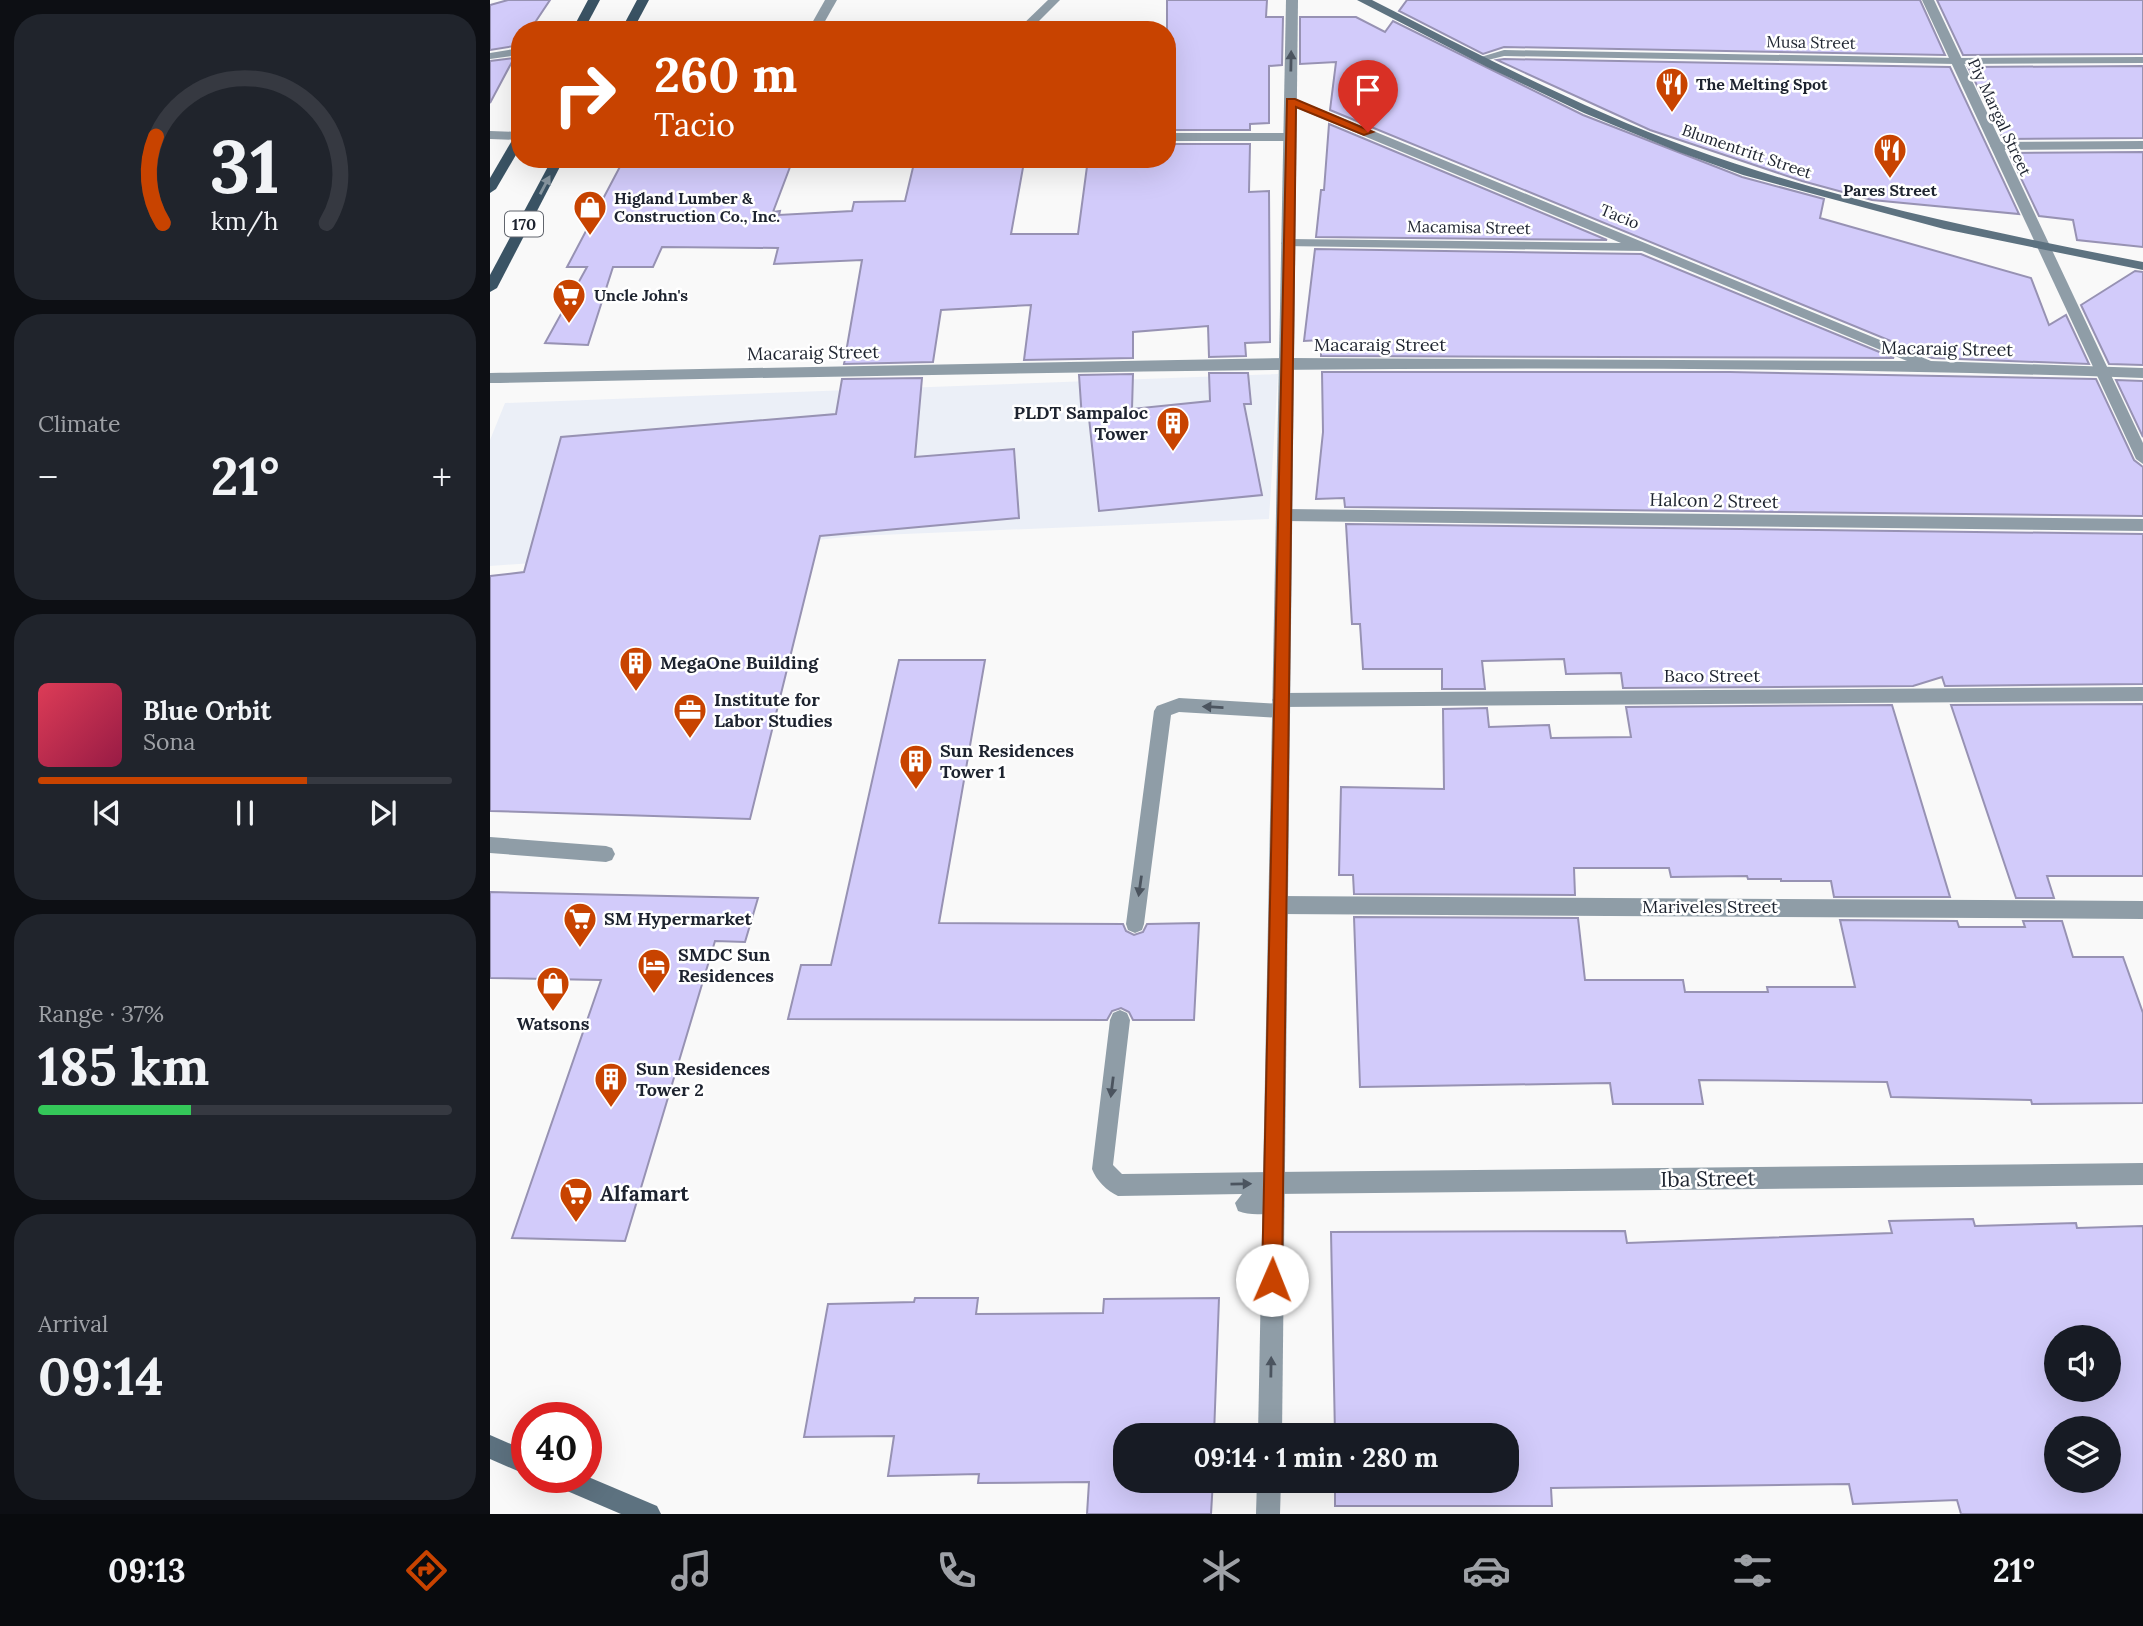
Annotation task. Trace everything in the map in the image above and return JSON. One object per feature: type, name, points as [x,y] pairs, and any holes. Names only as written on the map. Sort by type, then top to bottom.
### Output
[{"type":"main road","points":[[583,21],[594,0]]},
{"type":"main road","points":[[632,21],[643,0]]},
{"type":"main road","name":"Blumentritt Street","points":[[1363,0],[1622,126],[1727,163],[1824,195],[2044,248],[2143,266]]},
{"type":"main road","points":[[490,189],[511,152]]},
{"type":"main road","name":"170","points":[[490,288],[553,168]]},
{"type":"main road","points":[[490,1447],[511,1456]]},
{"type":"main road","points":[[599,1493],[649,1514]]},
{"type":"street","points":[[819,21],[831,0]]},
{"type":"street","points":[[1032,21],[1054,0]]},
{"type":"street","points":[[1270,1423],[1292,0]]},
{"type":"street","name":"Piy Margal Street","points":[[1928,0],[2143,459]]},
{"type":"street","points":[[490,56],[511,52]]},
{"type":"street","name":"Musa Street","points":[[1480,59],[1504,53],[1956,61],[2143,60]]},
{"type":"street","name":"Tacio","points":[[1291,101],[1934,366]]},
{"type":"street","points":[[490,135],[511,136]]},
{"type":"street","points":[[1176,137],[1290,137]]},
{"type":"street","points":[[1996,146],[2143,145]]},
{"type":"street","name":"Macamisa Street","points":[[1289,243],[1650,247]]},
{"type":"street","name":"Macaraig Street","points":[[490,378],[1287,363],[1934,366],[2143,373]]},
{"type":"street","name":"Halcon 2 Street","points":[[1284,516],[2143,525]]},
{"type":"street","name":"Baco Street","points":[[1135,924],[1163,711],[1179,705],[1281,706],[2143,694]]},
{"type":"street","points":[[490,845],[606,854]]},
{"type":"street","name":"Mariveles Street","points":[[1278,905],[2143,910]]},
{"type":"street","points":[[1120,1020],[1102,1168],[1110,1177],[1118,1185],[1274,1193]]},
{"type":"street","name":"Iba Street","points":[[1274,1193],[2143,1174]]},
{"type":"street","points":[[1246,1202],[1274,1193]]},
{"type":"street","points":[[1268,1514],[1269,1493]]},
{"type":"shaded area","points":[[1278,374],[1269,519],[856,536],[721,550],[490,566],[490,440],[505,403]]},
{"type":"building","points":[[508,0],[550,0],[536,21],[511,21],[511,46],[490,50],[490,5]]},
{"type":"building","points":[[1167,0],[1267,0],[1266,17],[1283,17],[1282,65],[1269,66],[1269,123],[1250,124],[1250,130],[1176,130],[1176,21],[1167,21]]},
{"type":"building","points":[[1407,0],[1920,0],[1945,55],[1504,47],[1483,54],[1399,11]]},
{"type":"building","points":[[1937,0],[2143,0],[2143,54],[1963,55]]},
{"type":"building","points":[[1300,17],[1356,17],[1385,32],[1393,21],[1583,115],[1742,177],[1824,199],[1820,218],[2031,278],[2049,325],[2066,315],[2089,364],[1932,358],[1330,110],[1336,62],[1300,64]]},
{"type":"building","points":[[511,58],[511,64],[490,103],[490,61]]},
{"type":"building","points":[[1497,60],[1950,67],[2019,214],[1872,200],[1802,181],[1650,130]]},
{"type":"building","points":[[2143,66],[2143,138],[2003,139],[1968,67]]},
{"type":"building","points":[[1329,124],[1607,240],[1316,237],[1321,190],[1324,190]]},
{"type":"building","points":[[1176,144],[1250,144],[1249,192],[1269,191],[1270,342],[1245,343],[1246,356],[1209,357],[1208,326],[1133,332],[1133,358],[1024,360],[1031,305],[941,310],[933,362],[844,364],[862,260],[774,264],[778,248],[662,247],[653,267],[613,267],[588,345],[545,343],[587,267],[567,267],[619,168],[790,168],[773,212],[780,211],[779,215],[852,211],[854,202],[905,201],[913,168],[1023,168],[1011,234],[1078,234],[1087,168],[1176,168]]},
{"type":"building","points":[[2143,152],[2143,247],[2077,240],[2073,220],[2039,216],[2009,153]]},
{"type":"building","points":[[1315,249],[1641,254],[1894,358],[1321,356],[1321,340],[1304,341]]},
{"type":"building","points":[[2135,271],[2143,272],[2143,365],[2109,364],[2081,305]]},
{"type":"building","points":[[1322,372],[1730,372],[2096,379],[2134,460],[2143,467],[2143,516],[1345,507],[1344,498],[1316,499],[1323,432]]},
{"type":"building","name":"PLDT Sampaloc Tower","points":[[1209,373],[1248,373],[1251,404],[1244,404],[1262,495],[1099,511],[1089,418],[1082,419],[1079,375],[1133,374],[1132,409],[1210,401]]},
{"type":"building","points":[[922,378],[915,457],[1014,449],[1019,518],[820,536],[750,819],[490,811],[490,576],[524,572],[561,437],[836,414],[842,379]]},
{"type":"building","points":[[2116,380],[2143,381],[2143,437]]},
{"type":"building","points":[[1346,524],[2143,534],[2143,684],[1945,686],[1942,677],[1913,686],[1623,688],[1621,673],[1566,674],[1564,659],[1482,661],[1485,689],[1442,689],[1442,669],[1363,669],[1360,624],[1352,624]]},
{"type":"building","name":"Sun Residences Tower 1","points":[[899,660],[985,660],[939,923],[1123,924],[1126,931],[1134,935],[1143,932],[1147,924],[1199,923],[1194,1020],[1133,1020],[1129,1012],[1121,1008],[1112,1011],[1107,1020],[788,1019],[801,965],[831,965]]},
{"type":"building","points":[[2143,704],[2143,876],[2047,876],[2054,898],[2016,898],[1951,705]]},
{"type":"building","points":[[1892,705],[1950,897],[1834,897],[1831,881],[1781,881],[1748,879],[1747,876],[1671,877],[1669,868],[1574,868],[1575,895],[1354,894],[1353,875],[1339,875],[1341,787],[1444,789],[1443,709],[1487,708],[1489,727],[1549,725],[1551,738],[1631,737],[1626,707]]},
{"type":"building","name":"Sun Residences Tower 2","points":[[490,892],[758,898],[745,942],[715,941],[625,1241],[512,1238],[601,980],[490,978]]},
{"type":"building","points":[[1354,917],[1578,918],[1585,980],[1683,980],[1685,992],[1768,992],[1767,987],[1855,987],[1840,920],[1957,921],[1959,927],[2025,927],[2023,921],[2062,921],[2073,957],[2123,957],[2143,1013],[2143,1103],[2032,1104],[2031,1100],[1891,1097],[1887,1082],[1699,1080],[1703,1104],[1613,1104],[1610,1083],[1360,1087]]},
{"type":"building","points":[[1973,1219],[1975,1226],[2076,1223],[2077,1228],[2143,1226],[2143,1514],[1961,1514],[1957,1500],[1853,1504],[1849,1484],[1551,1488],[1552,1506],[1335,1506],[1335,1493],[1519,1493],[1519,1423],[1335,1423],[1331,1232],[1625,1231],[1627,1243],[1892,1233],[1889,1221]]},
{"type":"building","points":[[915,1298],[978,1298],[976,1314],[1103,1313],[1104,1299],[1219,1298],[1214,1423],[1113,1423],[1113,1493],[1212,1493],[1211,1514],[1087,1514],[1089,1482],[978,1483],[979,1474],[888,1476],[894,1436],[804,1437],[828,1304],[914,1302]]},
{"type":"place","name":"The Melting Spot","points":[[1672,114]]},
{"type":"place","name":"Pares Street","points":[[1890,180]]},
{"type":"place","name":"Higland Lumber & Construction Co., Inc.","points":[[590,237]]},
{"type":"place","name":"Uncle John's","points":[[569,325]]},
{"type":"place","name":"PLDT Sampaloc Tower","points":[[1173,453]]},
{"type":"place","name":"MegaOne Building","points":[[636,693]]},
{"type":"place","name":"Institute for Labor Studies","points":[[690,740]]},
{"type":"place","name":"Sun Residences Tower 1","points":[[916,791]]},
{"type":"place","name":"SM Hypermarket","points":[[580,949]]},
{"type":"place","name":"SMDC Sun Residences","points":[[654,995]]},
{"type":"place","name":"Watsons","points":[[553,1013]]},
{"type":"place","name":"Sun Residences Tower 2","points":[[611,1109]]},
{"type":"place","name":"Alfamart","points":[[576,1224]]},
{"type":"route","points":[[1272,1280],[1291,101],[1368,132]]}]
